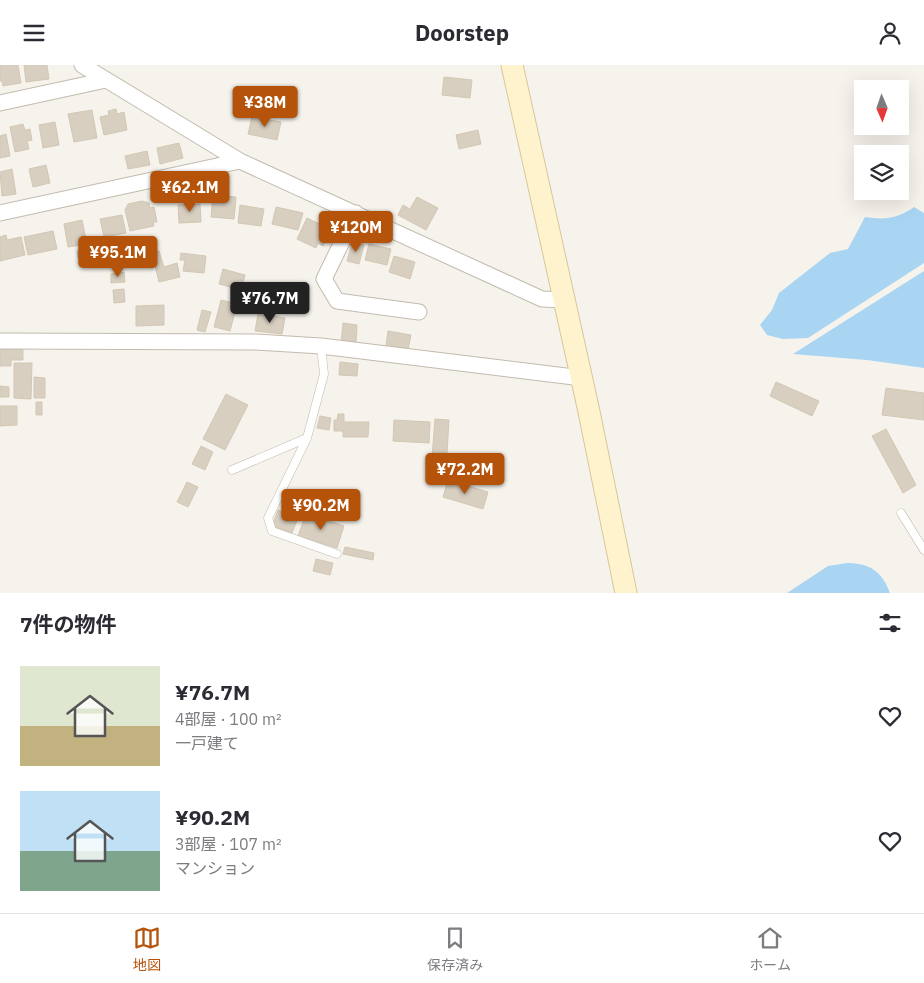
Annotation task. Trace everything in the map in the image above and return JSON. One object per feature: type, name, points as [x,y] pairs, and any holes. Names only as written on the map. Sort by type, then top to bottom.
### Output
[{"type":"street","points":[[82,65],[240,161],[542,299],[563,300]]},
{"type":"street","points":[[515,66],[626,593]]},
{"type":"street","points":[[0,103],[106,80]]},
{"type":"street","points":[[0,213],[240,161]]},
{"type":"street","points":[[356,213],[324,279],[337,301],[419,312]]},
{"type":"street","points":[[0,341],[256,342],[321,346],[582,378]]},
{"type":"lane","points":[[321,346],[324,374],[307,438],[268,517],[272,531],[337,554]]},
{"type":"lane","points":[[232,470],[307,438]]},
{"type":"lane","points":[[901,513],[924,550]]},
{"type":"water","points":[[914,207],[924,213],[924,263],[808,338],[783,339],[767,335],[760,325],[772,310],[779,293],[830,253],[848,249],[865,217],[891,218]]},
{"type":"water","points":[[924,271],[924,368],[867,360],[793,354]]},
{"type":"water","points":[[855,563],[874,570],[883,579],[890,593],[787,593],[828,566]]},
{"type":"building","points":[[0,65],[18,65],[21,83],[3,86],[2,81],[0,81]]},
{"type":"building","points":[[24,65],[47,65],[49,79],[26,82]]},
{"type":"building","points":[[444,77],[472,80],[470,98],[442,95]]},
{"type":"building","points":[[116,109],[117,114],[124,112],[127,130],[104,135],[100,117],[109,115],[108,111]]},
{"type":"building","points":[[92,110],[97,138],[74,142],[68,114]]},
{"type":"building","points":[[252,117],[281,122],[277,140],[248,134]]},
{"type":"building","points":[[55,122],[59,145],[43,148],[39,125]]},
{"type":"building","points":[[23,124],[25,130],[30,129],[32,140],[27,141],[29,149],[15,152],[10,127]]},
{"type":"building","points":[[478,130],[481,144],[459,149],[456,135]]},
{"type":"building","points":[[6,134],[10,156],[0,158],[0,136]]},
{"type":"building","points":[[179,143],[183,158],[160,164],[157,148]]},
{"type":"building","points":[[147,151],[150,165],[128,169],[125,156]]},
{"type":"building","points":[[46,165],[50,183],[33,187],[29,169]]},
{"type":"building","points":[[12,169],[16,194],[2,196],[0,172]]},
{"type":"building","points":[[213,195],[236,197],[234,219],[211,217]]},
{"type":"building","points":[[417,197],[438,208],[426,230],[398,215],[403,205],[410,209]]},
{"type":"building","points":[[142,201],[149,203],[150,208],[154,207],[157,222],[153,222],[154,226],[130,231],[125,210],[128,204]]},
{"type":"building","points":[[200,204],[201,222],[179,223],[178,205]]},
{"type":"building","points":[[240,205],[264,209],[261,226],[238,223]]},
{"type":"building","points":[[276,207],[303,213],[298,230],[272,224]]},
{"type":"building","points":[[122,215],[126,233],[104,237],[100,219]]},
{"type":"building","points":[[307,218],[330,229],[323,246],[318,243],[316,248],[297,239]]},
{"type":"building","points":[[82,220],[87,244],[68,247],[64,224]]},
{"type":"building","points":[[53,231],[57,249],[28,255],[24,237]]},
{"type":"building","points":[[6,235],[7,240],[21,237],[25,255],[0,261],[0,237]]},
{"type":"building","points":[[352,242],[364,245],[359,264],[347,261]]},
{"type":"building","points":[[369,244],[391,249],[387,265],[365,260]]},
{"type":"building","points":[[95,247],[96,255],[78,258],[77,251]]},
{"type":"building","points":[[159,251],[164,267],[177,263],[180,277],[159,282],[152,253]]},
{"type":"building","points":[[181,253],[206,256],[204,273],[183,271],[185,260],[180,260]]},
{"type":"building","points":[[394,256],[415,262],[410,279],[389,272]]},
{"type":"building","points":[[223,269],[245,275],[241,290],[219,284]]},
{"type":"building","points":[[124,272],[125,282],[111,283],[111,274]]},
{"type":"building","points":[[124,289],[125,302],[114,303],[113,290]]},
{"type":"building","points":[[221,300],[237,304],[230,331],[214,327]]},
{"type":"building","points":[[164,305],[164,325],[136,326],[136,306]]},
{"type":"building","points":[[202,310],[211,312],[205,332],[197,330]]},
{"type":"building","points":[[258,314],[285,318],[282,334],[255,331]]},
{"type":"building","points":[[343,323],[357,325],[356,344],[341,343]]},
{"type":"building","points":[[388,331],[411,335],[408,350],[386,346]]},
{"type":"building","points":[[0,345],[23,345],[23,360],[11,360],[11,366],[0,366]]},
{"type":"building","points":[[340,362],[358,364],[357,376],[339,375]]},
{"type":"building","points":[[14,363],[32,363],[31,399],[14,398]]},
{"type":"building","points":[[34,377],[45,378],[45,398],[34,398]]},
{"type":"building","points":[[776,382],[819,401],[812,416],[770,396]]},
{"type":"building","points":[[0,386],[9,387],[9,397],[0,397]]},
{"type":"building","points":[[886,388],[924,393],[924,420],[882,415]]},
{"type":"building","points":[[226,394],[248,405],[225,450],[203,439]]},
{"type":"building","points":[[36,402],[42,402],[42,415],[36,415]]},
{"type":"building","points":[[0,406],[17,406],[17,425],[0,426]]},
{"type":"building","points":[[338,414],[344,414],[344,422],[369,422],[368,437],[343,437],[343,431],[334,431],[334,420],[337,420]]},
{"type":"building","points":[[320,416],[331,418],[329,430],[317,428]]},
{"type":"building","points":[[435,419],[449,420],[447,453],[439,453],[438,458],[432,458]]},
{"type":"building","points":[[394,420],[430,422],[429,443],[393,441]]},
{"type":"building","points":[[886,429],[916,485],[903,493],[872,436]]},
{"type":"building","points":[[201,446],[213,452],[205,470],[192,464]]},
{"type":"building","points":[[448,480],[488,492],[483,509],[443,497]]},
{"type":"building","points":[[187,482],[198,487],[188,507],[177,502]]},
{"type":"building","points":[[278,510],[298,518],[292,533],[272,526]]},
{"type":"building","points":[[306,514],[344,526],[337,548],[298,536]]},
{"type":"building","points":[[345,547],[374,553],[373,560],[343,554]]},
{"type":"building","points":[[316,559],[333,563],[330,575],[313,571]]}]
